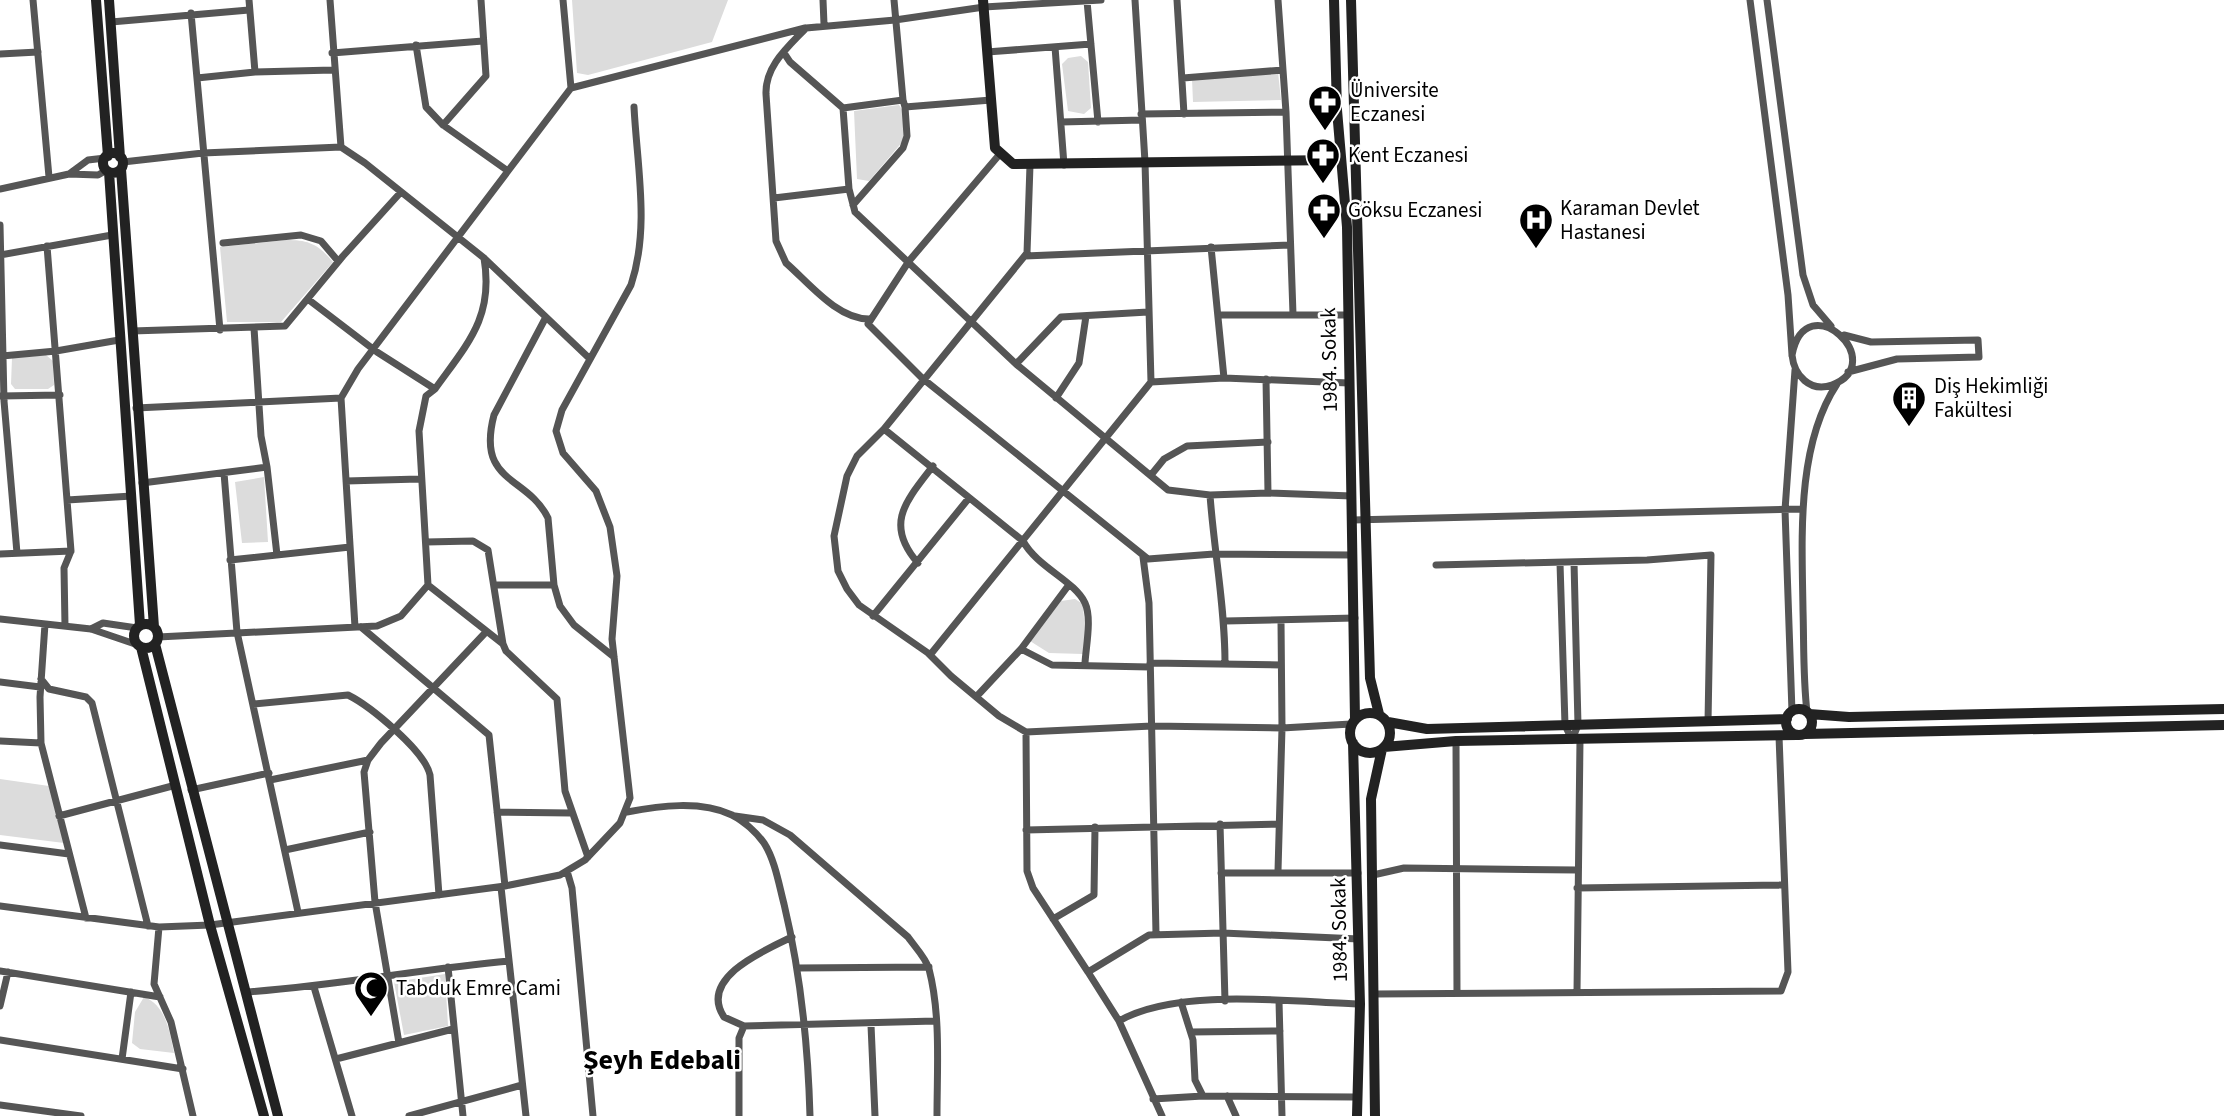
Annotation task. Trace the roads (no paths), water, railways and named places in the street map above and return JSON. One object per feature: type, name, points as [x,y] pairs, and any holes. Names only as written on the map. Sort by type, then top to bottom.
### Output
[{"type":"street","points":[[33,0],[50,177]]},
{"type":"street","points":[[96,0],[132,496],[138,626],[134,635],[176,785],[210,925],[264,1116]]},
{"type":"street","points":[[109,0],[122,163],[136,408],[156,636],[191,790],[278,1116]]},
{"type":"street","points":[[248,0],[255,72]]},
{"type":"street","points":[[330,0],[333,70],[341,147]]},
{"type":"street","points":[[443,125],[486,76],[481,0]]},
{"type":"street","points":[[563,0],[571,88]]},
{"type":"street","points":[[823,0],[824,24]]},
{"type":"street","points":[[853,205],[903,148],[907,136],[894,0]]},
{"type":"street","points":[[526,1116],[489,736],[358,626],[350,547],[341,398],[374,349],[571,88],[824,24],[895,20],[984,3],[1101,0]]},
{"type":"street","points":[[930,655],[1151,382],[1145,162],[1135,0]]},
{"type":"street","points":[[1177,0],[1184,114]]},
{"type":"street","points":[[1278,0],[1286,112],[1293,314]]},
{"type":"street","name":"1984. Sokak","points":[[1334,0],[1340,160],[1347,227],[1355,618],[1353,722]]},
{"type":"street","points":[[1351,0],[1370,678],[1379,714],[1388,722],[1427,729],[1708,722],[1789,715],[1800,709],[1808,713],[1849,717],[2224,709]]},
{"type":"street","points":[[1750,0],[1795,369],[1785,510],[1789,715],[1787,727],[1801,734]]},
{"type":"street","points":[[1767,0],[1803,275],[1814,305],[1843,335],[1871,342],[1978,340],[1979,357],[1897,359],[1848,372],[1838,382],[1820,411],[1803,509],[1808,713],[1812,724],[1801,734]]},
{"type":"street","points":[[1087,1],[1098,122]]},
{"type":"street","points":[[984,3],[995,148],[999,155],[1013,164],[1340,160]]},
{"type":"street","points":[[111,22],[249,10]]},
{"type":"street","points":[[191,13],[220,330]]},
{"type":"street","points":[[806,28],[771,67],[766,81],[776,241],[786,263],[849,316],[869,319]]},
{"type":"street","points":[[332,53],[483,41]]},
{"type":"street","points":[[987,52],[1091,44]]},
{"type":"street","points":[[416,45],[426,107],[443,125],[508,171]]},
{"type":"street","points":[[1055,47],[1064,164]]},
{"type":"street","points":[[0,54],[38,52]]},
{"type":"street","points":[[784,53],[790,62],[843,108],[990,100]]},
{"type":"street","points":[[197,78],[255,72],[333,70]]},
{"type":"street","points":[[1182,78],[1283,70]]},
{"type":"street","points":[[0,906],[159,928],[210,925],[503,887],[567,871],[588,857],[627,812],[630,798],[612,639],[617,576],[610,527],[596,491],[563,453],[556,432],[562,410],[631,285],[638,264],[642,216],[634,107]]},
{"type":"street","points":[[843,108],[849,189],[853,205],[860,217],[1016,364],[1151,475],[1176,493],[1352,496]]},
{"type":"street","points":[[1061,122],[1098,122],[1184,114],[1286,112]]},
{"type":"street","points":[[0,189],[69,174],[98,175],[122,163],[204,153],[341,147],[484,258],[590,359]]},
{"type":"street","points":[[999,155],[909,261],[868,324],[922,378],[1143,556],[1157,561],[1214,554],[1353,555]]},
{"type":"street","points":[[69,174],[88,160],[107,157],[122,163]]},
{"type":"street","points":[[1030,165],[1025,257],[922,378],[884,429],[857,456],[847,476],[834,536],[838,571],[846,589],[873,616],[930,655],[999,716],[1026,732],[1152,726],[1282,728],[1353,722],[1366,713],[1379,714]]},
{"type":"street","points":[[774,198],[849,189]]},
{"type":"street","points":[[132,331],[285,326],[309,300],[338,261],[401,192]]},
{"type":"street","points":[[0,225],[2,396],[17,553]]},
{"type":"street","points":[[0,255],[112,235]]},
{"type":"street","points":[[223,243],[300,235],[321,241],[338,261]]},
{"type":"street","points":[[1025,257],[1147,249],[1290,245]]},
{"type":"street","points":[[47,246],[71,551],[64,568],[65,626]]},
{"type":"street","points":[[1211,247],[1224,378]]},
{"type":"street","points":[[0,619],[91,629],[139,646],[156,636],[377,626],[401,616],[428,586],[419,479],[419,432],[426,396],[435,389],[480,322],[489,284],[484,258]]},
{"type":"street","points":[[309,300],[374,349],[435,389]]},
{"type":"street","points":[[1016,364],[1061,317],[1148,312]]},
{"type":"street","points":[[1218,315],[1347,315]]},
{"type":"street","points":[[1056,398],[1079,363],[1086,316]]},
{"type":"street","points":[[546,317],[508,384],[490,431],[494,461],[548,518],[554,585],[565,614],[614,657]]},
{"type":"street","points":[[1792,355],[1798,337],[1806,331],[1825,326],[1835,329]]},
{"type":"street","points":[[254,328],[277,555]]},
{"type":"street","points":[[1843,335],[1852,352],[1848,372]]},
{"type":"street","points":[[2,356],[56,351],[119,340]]},
{"type":"street","points":[[1795,369],[1812,385],[1822,386],[1838,382]]},
{"type":"street","points":[[1151,382],[1224,378],[1349,383]]},
{"type":"street","points":[[1266,379],[1268,493]]},
{"type":"street","points":[[2,396],[60,395]]},
{"type":"street","points":[[136,408],[341,398]]},
{"type":"street","points":[[884,429],[1023,541],[1038,562],[1085,602],[1085,663]]},
{"type":"street","points":[[1151,475],[1164,459],[1187,446],[1268,442]]},
{"type":"street","points":[[918,563],[903,542],[899,522],[908,499],[933,466]]},
{"type":"street","points":[[142,483],[267,467]]},
{"type":"street","points":[[224,473],[237,632],[298,912]]},
{"type":"street","points":[[346,481],[419,479]]},
{"type":"street","points":[[1210,495],[1214,554],[1225,621],[1225,663]]},
{"type":"street","points":[[68,500],[132,496]]},
{"type":"street","points":[[873,616],[969,498]]},
{"type":"street","points":[[1352,520],[1803,509]]},
{"type":"street","points":[[426,542],[474,541],[488,550],[506,651],[557,699],[560,707],[565,791],[588,857]]},
{"type":"street","points":[[230,560],[350,547]]},
{"type":"street","points":[[0,554],[71,551]]},
{"type":"street","points":[[1436,565],[1560,563],[1711,555],[1708,722]]},
{"type":"street","points":[[1143,556],[1148,578],[1156,934]]},
{"type":"street","points":[[1574,562],[1578,724],[1577,992]]},
{"type":"street","points":[[1560,563],[1565,725],[1576,740]]},
{"type":"street","points":[[494,586],[554,585]]},
{"type":"street","points":[[428,586],[485,633],[503,644]]},
{"type":"street","points":[[977,696],[1021,649],[1068,586]]},
{"type":"street","points":[[1225,621],[1355,618]]},
{"type":"street","points":[[1278,871],[1282,728],[1281,621]]},
{"type":"street","points":[[91,629],[103,623],[138,626],[156,636]]},
{"type":"street","points":[[45,624],[41,743],[86,918]]},
{"type":"street","points":[[399,1043],[375,902],[370,832],[363,784],[368,760],[392,730],[485,633]]},
{"type":"street","points":[[1021,649],[1052,665],[1281,665]]},
{"type":"street","points":[[0,682],[41,683],[49,689],[86,697],[92,703],[148,926]]},
{"type":"street","points":[[253,704],[348,695],[361,702],[428,765],[439,895]]},
{"type":"street","points":[[1353,722],[1353,743],[1368,753],[1383,748],[1456,741],[2224,725]]},
{"type":"street","points":[[1375,1116],[1371,799],[1383,748],[1390,738],[1388,722]]},
{"type":"street","points":[[1026,732],[1027,872],[1053,919],[1119,1021],[1162,1116]]},
{"type":"street","points":[[1374,994],[1781,991],[1788,972],[1779,736]]},
{"type":"street","points":[[0,741],[41,743]]},
{"type":"street","points":[[1456,741],[1458,993]]},
{"type":"street","name":"1984. Sokak","points":[[1353,743],[1360,1004],[1357,1116]]},
{"type":"street","points":[[191,790],[368,760]]},
{"type":"street","points":[[59,816],[176,785]]},
{"type":"street","points":[[627,812],[686,806],[763,820],[790,835],[908,937],[929,967],[935,1021],[937,1116]]},
{"type":"street","points":[[497,812],[571,813]]},
{"type":"street","points":[[733,815],[765,845],[792,937],[806,1026],[810,1116]]},
{"type":"street","points":[[1026,830],[1154,824],[1278,824]]},
{"type":"street","points":[[1220,824],[1225,1001]]},
{"type":"street","points":[[1053,919],[1094,895],[1095,827]]},
{"type":"street","points":[[285,850],[370,832]]},
{"type":"street","points":[[0,845],[69,854]]},
{"type":"street","points":[[1373,875],[1395,868],[1577,870]]},
{"type":"street","points":[[567,871],[572,888],[593,1116]]},
{"type":"street","points":[[1221,873],[1358,873]]},
{"type":"street","points":[[1577,888],[1783,885]]},
{"type":"street","points":[[159,928],[154,984],[171,1022],[192,1116]]},
{"type":"street","points":[[1088,972],[1149,934],[1223,933],[1359,939]]},
{"type":"street","points":[[792,937],[765,950],[726,977],[721,989],[720,1011],[724,1017],[744,1027],[935,1021]]},
{"type":"street","points":[[246,992],[314,987],[448,967],[509,961]]},
{"type":"street","points":[[448,967],[463,1116]]},
{"type":"street","points":[[797,968],[929,967]]},
{"type":"street","points":[[0,1006],[4,971],[160,997]]},
{"type":"street","points":[[314,987],[352,1116]]},
{"type":"street","points":[[122,1059],[131,992]]},
{"type":"street","points":[[1279,1001],[1282,1116]]},
{"type":"street","points":[[1119,1021],[1143,1009],[1181,1002],[1360,1004]]},
{"type":"street","points":[[1181,1002],[1191,1032],[1195,1080],[1203,1096]]},
{"type":"street","points":[[871,1024],[875,1116]]},
{"type":"street","points":[[739,1116],[739,1038],[744,1027]]},
{"type":"street","points":[[336,1059],[453,1030]]},
{"type":"street","points":[[1191,1032],[1280,1031]]},
{"type":"street","points":[[0,1041],[183,1069]]},
{"type":"street","points":[[408,1116],[522,1086]]},
{"type":"street","points":[[1153,1099],[1203,1096],[1356,1097]]},
{"type":"street","points":[[1227,1096],[1236,1116]]},
{"type":"street","points":[[0,1105],[81,1116]]},
{"type":"place","name":"Üniversite Eczanesi","points":[[1325,132]]},
{"type":"place","name":"Kent Eczanesi","points":[[1323,185]]},
{"type":"place","name":"Göksu Eczanesi","points":[[1324,240]]},
{"type":"place","name":"Karaman Devlet Hastanesi","points":[[1536,250]]},
{"type":"place","name":"Diş Hekimliği Fakültesi","points":[[1909,428]]},
{"type":"place","name":"Tabduk Emre Cami","points":[[371,1018]]},
{"type":"district","name":"Şeyh Edebali","points":[[662,1060]]}]
